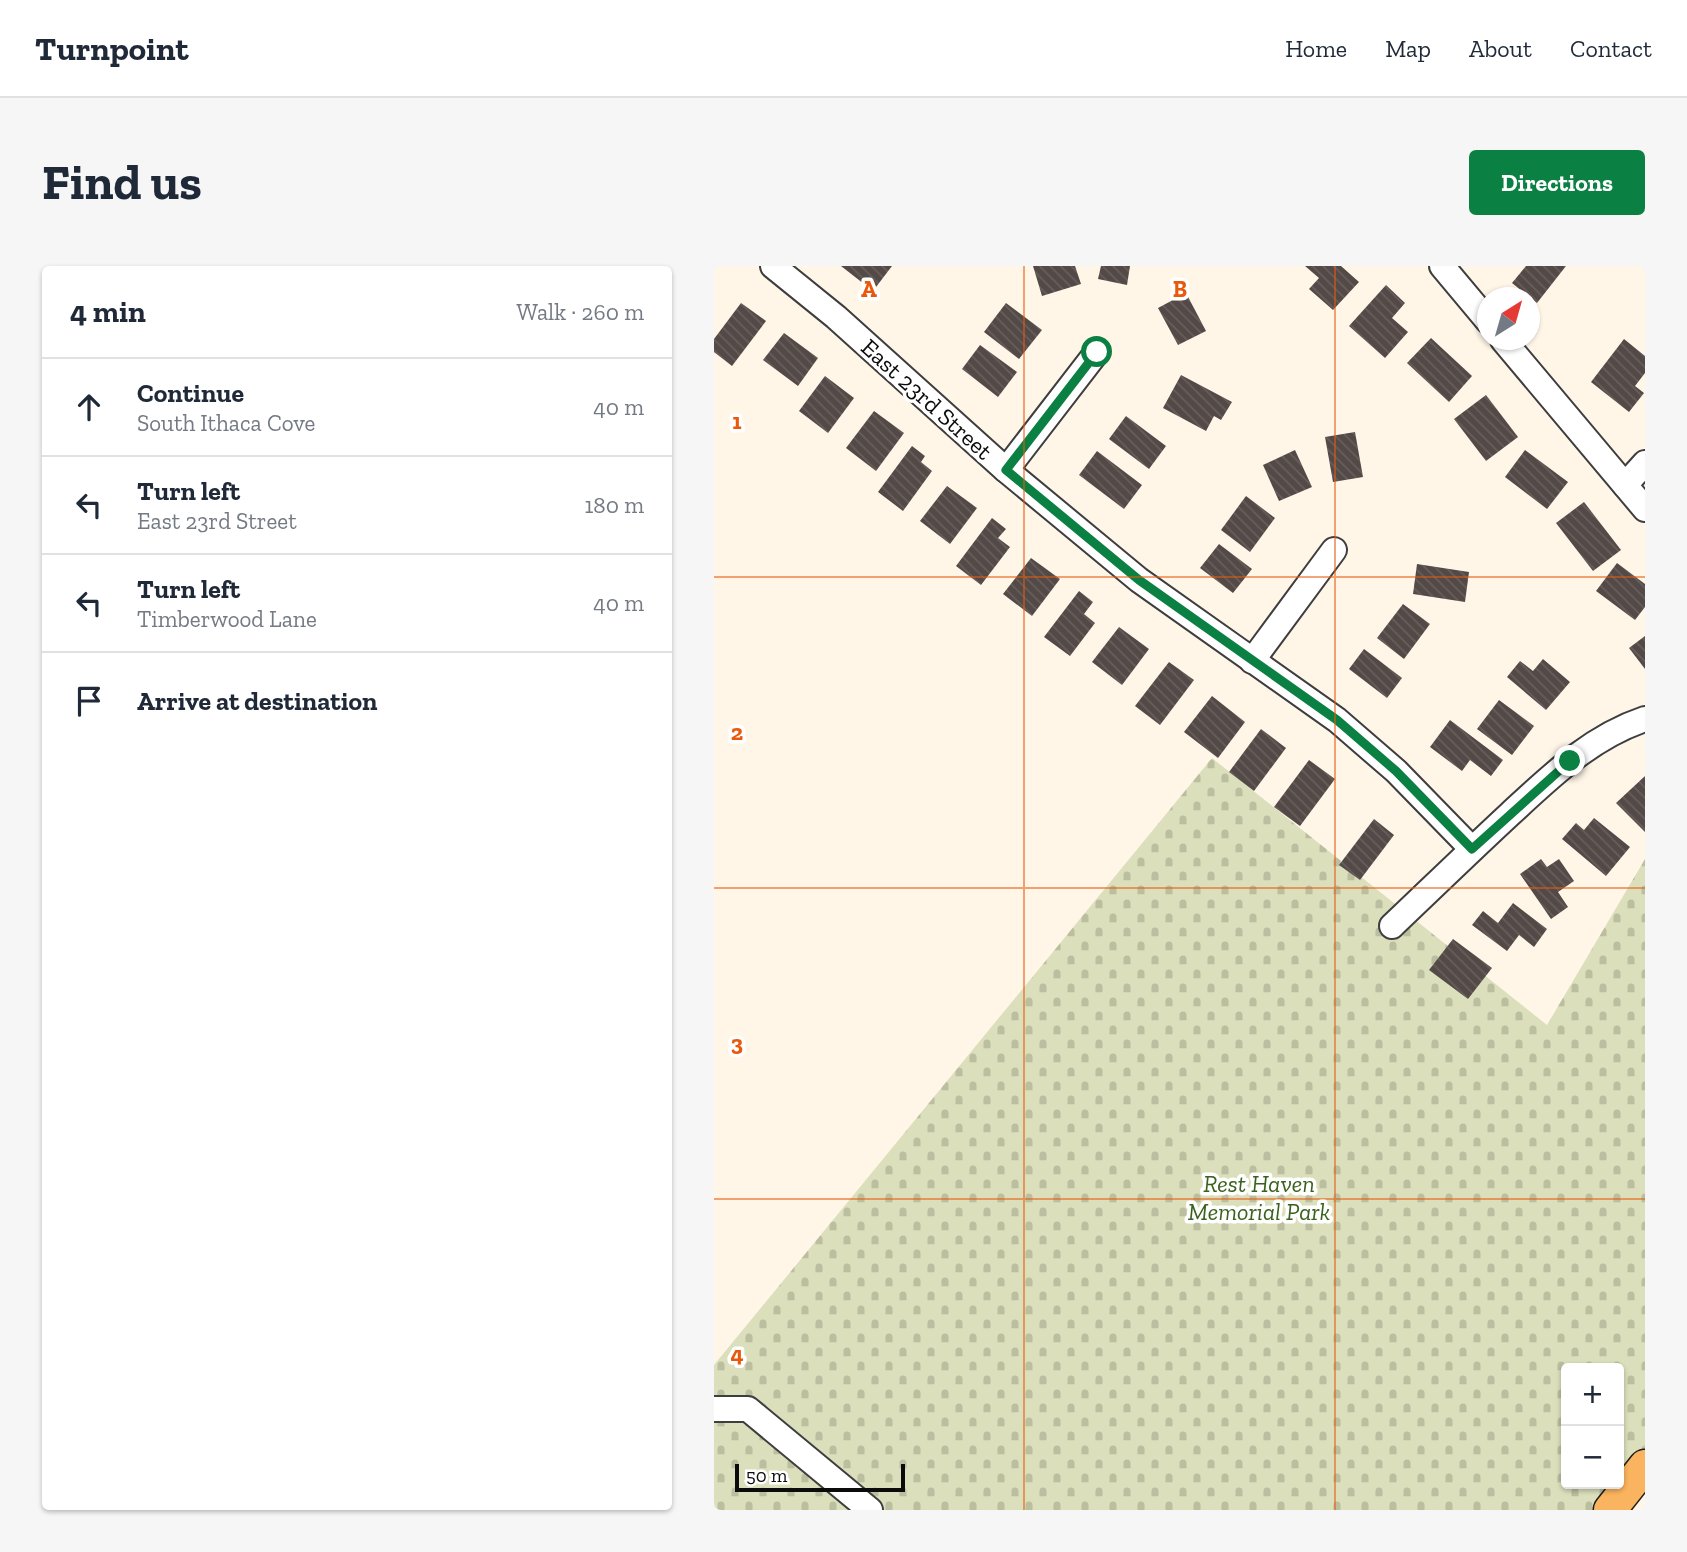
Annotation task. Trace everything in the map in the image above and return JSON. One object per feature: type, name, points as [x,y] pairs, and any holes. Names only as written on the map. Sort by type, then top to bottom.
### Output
[{"type":"main road","points":[[1610,1510],[1645,1466]]},
{"type":"street","name":"East 23rd Street","points":[[773,266],[836,317],[1006,470],[1139,580],[1337,720],[1396,771],[1472,849]]},
{"type":"street","points":[[1442,266],[1477,308]]},
{"type":"street","points":[[1511,350],[1645,509]]},
{"type":"street","points":[[1006,470],[1097,352]]},
{"type":"street","points":[[1625,485],[1645,463]]},
{"type":"street","points":[[1252,661],[1335,550]]},
{"type":"street","points":[[1392,926],[1547,780],[1598,739],[1645,719]]},
{"type":"street","points":[[714,1409],[748,1409],[870,1510]]},
{"type":"green space","name":"Rest Haven Memorial Park","points":[[1212,758],[1547,1025],[1645,859],[1645,1492],[1630,1510],[714,1510],[714,1365]]},
{"type":"building","points":[[841,266],[892,266],[873,291]]},
{"type":"building","points":[[1033,266],[1075,266],[1081,284],[1042,296]]},
{"type":"building","points":[[1101,266],[1130,266],[1127,285],[1098,279]]},
{"type":"building","points":[[1305,266],[1341,266],[1359,282],[1333,310],[1309,289],[1319,278]]},
{"type":"building","points":[[1526,266],[1566,266],[1540,299],[1540,287],[1517,287],[1512,283]]},
{"type":"building","points":[[1386,285],[1405,303],[1392,318],[1408,332],[1385,358],[1349,326]]},
{"type":"building","points":[[1186,293],[1206,331],[1178,345],[1158,308]]},
{"type":"building","points":[[741,303],[766,321],[732,366],[714,352],[714,339]]},
{"type":"building","points":[[1006,303],[1042,330],[1019,359],[984,332]]},
{"type":"building","points":[[784,333],[818,358],[798,386],[763,360]]},
{"type":"building","points":[[1431,338],[1472,376],[1449,402],[1407,363]]},
{"type":"building","points":[[1624,339],[1645,356],[1645,373],[1635,386],[1644,393],[1629,412],[1591,382]]},
{"type":"building","points":[[980,345],[1017,372],[998,397],[962,369]]},
{"type":"building","points":[[1181,375],[1232,402],[1221,420],[1214,416],[1206,431],[1163,408]]},
{"type":"building","points":[[825,376],[854,398],[828,433],[799,411]]},
{"type":"building","points":[[1486,395],[1518,437],[1486,461],[1454,419]]},
{"type":"building","points":[[874,411],[904,433],[876,471],[846,448]]},
{"type":"building","points":[[1126,416],[1166,446],[1149,469],[1109,439]]},
{"type":"building","points":[[1355,432],[1363,477],[1333,482],[1325,437]]},
{"type":"building","points":[[912,446],[925,456],[921,462],[932,471],[903,511],[878,492]]},
{"type":"building","points":[[1295,450],[1312,487],[1279,501],[1263,465]]},
{"type":"building","points":[[1525,450],[1568,482],[1547,509],[1505,477]]},
{"type":"building","points":[[1097,451],[1142,485],[1124,509],[1079,475]]},
{"type":"building","points":[[947,486],[977,508],[950,544],[920,521]]},
{"type":"building","points":[[1246,496],[1275,518],[1250,552],[1221,530]]},
{"type":"building","points":[[1584,502],[1621,550],[1593,571],[1556,523]]},
{"type":"building","points":[[992,518],[1006,529],[998,538],[1010,547],[981,585],[956,566]]},
{"type":"building","points":[[1219,544],[1252,569],[1233,593],[1200,568]]},
{"type":"building","points":[[1031,558],[1060,579],[1032,616],[1003,594]]},
{"type":"building","points":[[1617,563],[1645,584],[1645,607],[1635,620],[1596,591]]},
{"type":"building","points":[[1417,564],[1469,572],[1465,602],[1413,594]]},
{"type":"building","points":[[1079,591],[1093,602],[1084,614],[1095,623],[1070,656],[1044,637]]},
{"type":"building","points":[[1403,604],[1430,624],[1404,659],[1377,638]]},
{"type":"building","points":[[1119,627],[1149,649],[1122,685],[1092,662]]},
{"type":"building","points":[[1645,636],[1645,669],[1629,648]]},
{"type":"building","points":[[1364,649],[1402,678],[1387,698],[1349,669]]},
{"type":"building","points":[[1543,659],[1570,682],[1546,710],[1507,677],[1520,661],[1533,671]]},
{"type":"building","points":[[1169,662],[1194,680],[1160,725],[1135,706]]},
{"type":"building","points":[[1212,696],[1245,722],[1218,758],[1184,732]]},
{"type":"building","points":[[1499,700],[1534,726],[1512,755],[1477,729]]},
{"type":"building","points":[[1450,720],[1503,760],[1491,776],[1470,760],[1462,771],[1430,747]]},
{"type":"building","points":[[1261,729],[1286,748],[1254,791],[1229,772]]},
{"type":"building","points":[[1309,760],[1335,779],[1300,826],[1274,807]]},
{"type":"building","points":[[1645,776],[1645,832],[1616,803]]},
{"type":"building","points":[[1594,818],[1630,847],[1606,876],[1562,839],[1576,823],[1584,830]]},
{"type":"building","points":[[1374,819],[1394,835],[1360,880],[1339,865]]},
{"type":"building","points":[[1541,859],[1547,867],[1559,859],[1574,881],[1558,892],[1568,907],[1551,919],[1520,874]]},
{"type":"building","points":[[1513,903],[1547,929],[1534,947],[1519,935],[1507,951],[1472,925],[1483,911],[1498,923]]},
{"type":"building","points":[[1453,939],[1492,968],[1468,999],[1429,970]]},
{"type":"route","points":[[1097,352],[1006,470],[1139,580],[1337,720],[1396,771],[1472,849],[1570,761]]}]
